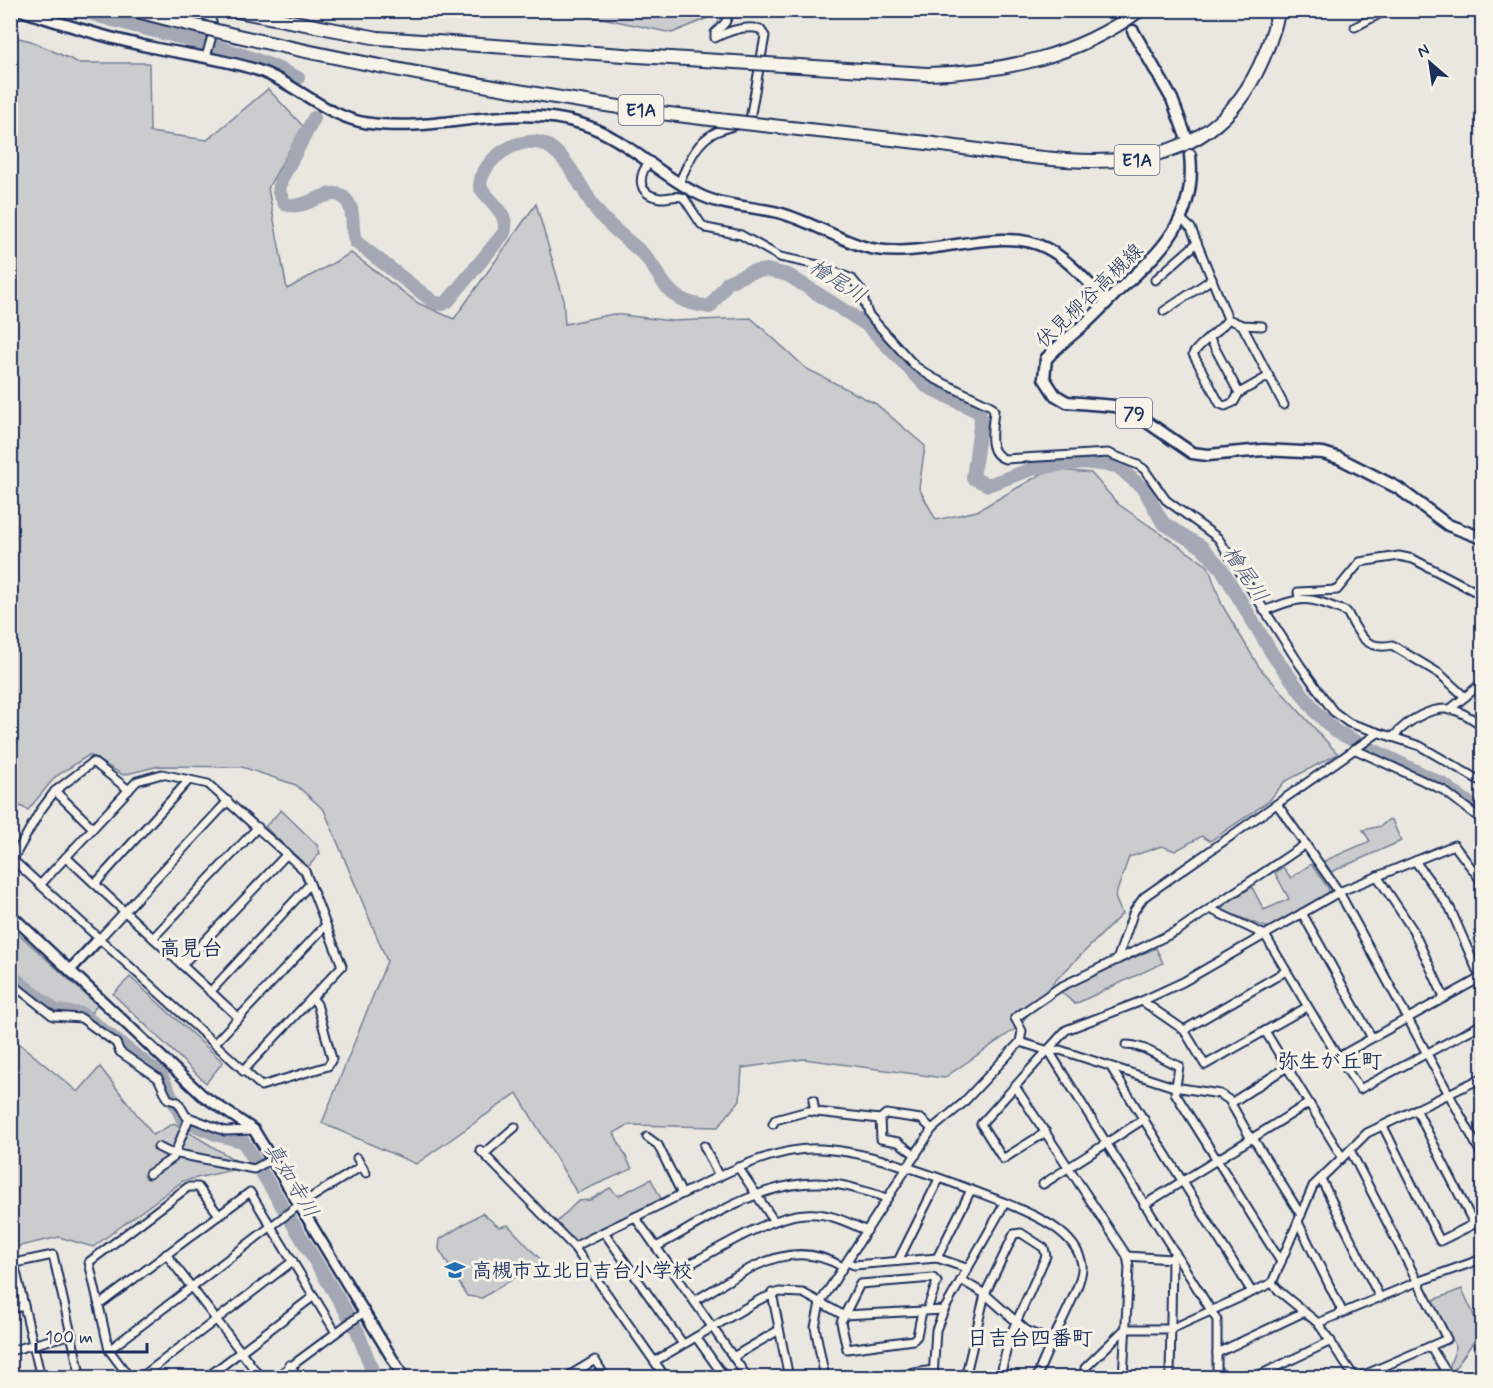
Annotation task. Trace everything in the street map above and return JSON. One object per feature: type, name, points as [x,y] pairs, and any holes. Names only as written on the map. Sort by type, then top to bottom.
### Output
[{"type":"highway","name":"E1A","points":[[133,10],[220,33],[366,63],[640,110],[1094,162],[1137,160],[1171,151],[1216,125],[1247,92],[1264,61],[1279,10]]},
{"type":"highway","points":[[232,10],[378,38],[927,74],[995,70],[1046,58],[1083,44],[1140,10]]},
{"type":"main road","points":[[1133,30],[1172,99],[1185,134]]},
{"type":"main road","name":"伏見柳谷高槻線","points":[[1190,155],[1190,188],[1181,219],[1161,250],[1046,359],[1044,378],[1055,395],[1067,402],[1115,406],[1134,413],[1192,453],[1307,451],[1339,458],[1398,488],[1448,525],[1482,538]]},
{"type":"street","points":[[20,10],[115,40],[238,64],[271,75],[330,110],[354,121],[386,125],[515,115],[557,118],[603,132],[680,183],[710,199],[778,213],[878,250],[915,251],[988,241],[1028,241],[1059,256],[1107,302]]},
{"type":"street","points":[[174,10],[183,14],[198,12],[211,20],[214,29],[206,57]]},
{"type":"street","points":[[680,183],[692,154],[702,142],[713,133],[740,125],[750,118],[764,55],[765,36],[760,29],[754,27],[728,30],[715,38],[715,33],[725,23],[731,10]]},
{"type":"street","points":[[1355,27],[1387,10]]},
{"type":"street","points":[[650,161],[641,171],[640,178],[643,187],[659,198],[684,198],[700,224],[706,228],[741,235],[780,257],[818,265],[852,279],[861,290],[868,314],[915,366],[933,378],[991,406],[993,410],[992,447],[999,457],[1005,459],[1108,453],[1127,459],[1144,469],[1166,500],[1195,518],[1218,538],[1264,611],[1333,711],[1348,723],[1420,746],[1482,782]]},
{"type":"street","points":[[1181,219],[1191,228],[1228,318],[1242,326],[1262,326]]},
{"type":"street","points":[[1155,280],[1197,243]]},
{"type":"street","points":[[1164,311],[1212,279]]},
{"type":"street","points":[[1228,318],[1223,327],[1193,354],[1220,404],[1225,406],[1234,402],[1239,393],[1269,376]]},
{"type":"street","points":[[1242,326],[1284,405]]},
{"type":"street","points":[[1209,338],[1239,393]]},
{"type":"street","points":[[1299,598],[1298,592],[1337,590],[1360,562],[1399,556],[1413,560],[1482,595]]},
{"type":"street","points":[[1264,611],[1299,598],[1347,612],[1361,639],[1370,645],[1392,645],[1440,674],[1465,697]]},
{"type":"street","points":[[1449,710],[1482,683]]},
{"type":"street","points":[[1393,737],[1406,723],[1422,715],[1449,710],[1458,711],[1482,725]]},
{"type":"street","points":[[1117,960],[1134,911],[1144,897],[1378,733]]},
{"type":"street","points":[[1354,749],[1443,790],[1482,820]]},
{"type":"street","points":[[129,790],[93,762],[55,791],[40,811],[12,862],[261,1086],[328,1066],[332,1059],[317,1004],[312,998]]},
{"type":"street","points":[[40,885],[137,781],[162,774],[208,784],[258,827],[305,871],[342,966],[243,1071]]},
{"type":"street","points":[[95,884],[189,780]]},
{"type":"street","points":[[55,791],[93,828]]},
{"type":"street","points":[[70,970],[228,801]]},
{"type":"street","points":[[1277,804],[1339,892],[1451,1093],[1482,1155]]},
{"type":"street","points":[[153,938],[258,827]]},
{"type":"street","points":[[825,1377],[815,1327],[820,1303],[932,1129],[962,1104],[1020,1042],[1022,1031],[1015,1018],[1060,987],[1177,931],[1306,844]]},
{"type":"street","points":[[1046,1132],[1002,1159],[981,1124],[1016,1088],[1066,1030],[1142,1001],[1183,982],[1339,892],[1454,845],[1482,882]]},
{"type":"street","points":[[182,965],[287,854]]},
{"type":"street","points":[[66,857],[239,1018]]},
{"type":"street","points":[[1338,1057],[1444,997],[1482,979],[1455,917],[1415,861]]},
{"type":"street","points":[[1377,876],[1413,930],[1444,997]]},
{"type":"street","points":[[210,992],[310,884]]},
{"type":"street","points":[[1210,909],[1265,935],[1307,1007],[1360,1089],[1482,1024]]},
{"type":"street","points":[[1302,913],[1372,1038]]},
{"type":"street","points":[[10,914],[202,1095],[254,1130],[404,1377]]},
{"type":"street","points":[[214,1044],[326,925]]},
{"type":"street","points":[[1184,1030],[1286,971]]},
{"type":"street","points":[[10,982],[53,1016],[81,1018],[116,1043],[120,1052],[158,1078],[168,1099],[178,1102],[189,1118],[225,1131],[254,1130]]},
{"type":"street","points":[[1142,1001],[1184,1030],[1205,1065],[1307,1007]]},
{"type":"street","points":[[1265,1031],[1342,1157]]},
{"type":"street","points":[[1020,1042],[1049,1051],[1060,1050],[1112,1069],[1174,1087],[1220,1094],[1231,1103],[1300,1219],[1343,1313]]},
{"type":"street","points":[[1130,1043],[1145,1047],[1155,1056],[1179,1066],[1174,1087],[1281,1262]]},
{"type":"street","points":[[1049,1051],[1173,1255],[1217,1320],[1217,1377]]},
{"type":"street","points":[[1231,1103],[1287,1068]]},
{"type":"street","points":[[1112,1069],[1252,1292]]},
{"type":"street","points":[[1084,1377],[1085,1368],[1125,1329],[1171,1329],[1272,1283],[1313,1186],[1342,1157],[1367,1133],[1482,1078]]},
{"type":"street","points":[[1016,1088],[1127,1256],[1129,1267],[1123,1377]]},
{"type":"street","points":[[813,1100],[815,1112]]},
{"type":"street","points":[[1144,1205],[1309,1103]]},
{"type":"street","points":[[1416,1109],[1474,1224]]},
{"type":"street","points":[[773,1124],[775,1120],[808,1111],[880,1119],[886,1114],[921,1119],[932,1129]]},
{"type":"street","points":[[149,1174],[173,1158],[189,1118]]},
{"type":"street","points":[[880,1119],[880,1138],[898,1142],[916,1155]]},
{"type":"street","points":[[1043,1184],[1144,1119]]},
{"type":"street","points":[[1383,1126],[1440,1241],[1482,1220]]},
{"type":"street","points":[[515,1127],[482,1152],[574,1247],[666,1377]]},
{"type":"street","points":[[647,1137],[658,1145],[682,1194]]},
{"type":"street","points":[[704,1146],[718,1177]]},
{"type":"street","points":[[159,1147],[175,1153],[254,1169],[272,1159]]},
{"type":"street","points":[[574,1247],[738,1167],[777,1155],[821,1149],[867,1157],[939,1179],[1005,1203],[1048,1224],[1066,1238],[1076,1250],[1081,1261],[1080,1279],[1050,1340],[1037,1377]]},
{"type":"street","points":[[1344,1377],[1355,1376],[1431,1348],[1447,1339],[1350,1150]]},
{"type":"street","points":[[357,1158],[366,1173]]},
{"type":"street","points":[[110,1350],[299,1205],[362,1166]]},
{"type":"street","points":[[738,1167],[774,1221]]},
{"type":"street","points":[[898,1261],[939,1179]]},
{"type":"street","points":[[1321,1179],[1380,1298]]},
{"type":"street","points":[[656,1247],[756,1194],[794,1183],[829,1182],[887,1199]]},
{"type":"street","points":[[130,1377],[110,1350],[89,1262],[188,1187],[198,1188],[219,1215]]},
{"type":"street","points":[[937,1258],[971,1190]]},
{"type":"street","points":[[99,1305],[250,1192],[335,1331]]},
{"type":"street","points":[[896,1376],[933,1374],[936,1330],[944,1310],[1005,1203]]},
{"type":"street","points":[[674,1273],[774,1221],[789,1216],[820,1214],[838,1218],[867,1231]]},
{"type":"street","points":[[635,1217],[748,1377]]},
{"type":"street","points":[[604,1232],[683,1344]]},
{"type":"street","points":[[965,1377],[985,1294],[1014,1234],[1021,1233],[1044,1248],[1046,1256],[1004,1352],[1000,1377]]},
{"type":"street","points":[[166,1254],[261,1377]]},
{"type":"street","points":[[694,1301],[777,1256],[812,1254],[845,1265],[937,1258],[966,1268]]},
{"type":"street","points":[[41,1377],[12,1264],[53,1255],[81,1376],[70,1377]]},
{"type":"street","points":[[1127,1256],[1173,1255]]},
{"type":"street","points":[[1170,1377],[1173,1255]]},
{"type":"street","points":[[1318,1323],[1417,1282],[1482,1259]]},
{"type":"street","points":[[140,1377],[293,1261]]},
{"type":"street","points":[[933,1278],[937,1282],[925,1310],[917,1336],[913,1340],[847,1349],[841,1322],[860,1284],[933,1278]]},
{"type":"street","points":[[961,1280],[985,1294],[1027,1331],[1050,1340]]},
{"type":"street","points":[[1272,1283],[1318,1323],[1355,1376]]},
{"type":"street","points":[[655,1361],[772,1293],[796,1292],[843,1315],[944,1310]]},
{"type":"street","points":[[772,1293],[789,1377]]},
{"type":"street","points":[[206,1377],[314,1296]]},
{"type":"street","points":[[10,1309],[24,1305]]},
{"type":"street","points":[[275,1377],[364,1312]]},
{"type":"street","points":[[1217,1353],[1304,1312]]},
{"type":"street","points":[[734,1357],[779,1330]]},
{"type":"street","points":[[10,1351],[72,1334]]},
{"type":"street","points":[[696,1337],[724,1377]]},
{"type":"street","points":[[1482,1338],[1479,1348],[1482,1350]]},
{"type":"street","points":[[1253,1377],[1331,1341]]},
{"type":"street","points":[[1431,1348],[1450,1375],[1440,1377]]},
{"type":"street","points":[[565,1377],[595,1360],[606,1377]]},
{"type":"street","points":[[289,1365],[300,1377]]},
{"type":"shaded area","points":[[405,10],[540,11],[452,18]]},
{"type":"shaded area","points":[[725,10],[672,33],[569,11]]},
{"type":"shaded area","points":[[11,36],[31,41],[79,63],[149,63],[150,132],[207,140],[268,89],[303,126],[268,188],[287,289],[351,253],[418,303],[454,319],[536,204],[563,297],[565,324],[613,314],[672,321],[751,318],[807,369],[876,404],[925,446],[919,488],[936,520],[977,511],[1050,469],[1091,473],[1118,504],[1208,566],[1222,605],[1259,667],[1338,754],[1284,782],[1269,801],[1210,841],[1202,836],[1175,851],[1162,846],[1129,857],[1115,897],[1122,914],[1055,981],[1018,1027],[944,1078],[804,1059],[742,1068],[740,1100],[718,1127],[628,1125],[614,1133],[632,1169],[577,1193],[517,1093],[416,1164],[322,1123],[387,961],[324,810],[296,785],[242,767],[159,766],[123,775],[89,755],[55,777],[28,810],[14,803],[11,806]]},
{"type":"shaded area","points":[[281,810],[317,845],[320,853],[308,867],[265,827]]},
{"type":"shaded area","points":[[1388,820],[1392,820],[1401,841],[1331,872],[1324,861],[1370,841],[1363,830],[1381,826]]},
{"type":"shaded area","points":[[1311,864],[1329,889],[1328,893],[1268,928],[1223,911],[1222,906],[1252,887],[1264,910],[1289,899],[1275,873],[1283,867],[1291,878]]},
{"type":"shaded area","points":[[10,926],[97,1005],[92,1012],[56,1008],[11,971]]},
{"type":"shaded area","points":[[1156,948],[1163,963],[1075,1004],[1062,993],[1062,989]]},
{"type":"shaded area","points":[[130,977],[223,1062],[206,1083],[113,994]]},
{"type":"shaded area","points":[[10,1036],[78,1092],[100,1067],[153,1135],[174,1123],[246,1167],[183,1181],[93,1247],[59,1237],[11,1248]]},
{"type":"shaded area","points":[[651,1179],[662,1201],[576,1242],[555,1224],[578,1201],[590,1200],[610,1188],[618,1196]]},
{"type":"shaded area","points":[[482,1213],[499,1227],[508,1225],[542,1261],[482,1298],[467,1296],[439,1249],[440,1239]]},
{"type":"shaded area","points":[[1462,1289],[1481,1331],[1453,1371],[1449,1368],[1456,1347],[1431,1301]]},
{"type":"waterway","name":"檜尾川","points":[[80,10],[218,47],[298,78]]},
{"type":"waterway","name":"檜尾川","points":[[314,118],[281,180],[279,192],[285,204],[293,206],[327,195],[341,195],[350,205],[356,242],[435,303],[443,304],[448,301],[504,233],[502,214],[480,187],[487,167],[505,150],[515,145],[538,142],[548,146],[563,159],[603,218],[645,256],[671,292],[680,298],[710,307],[728,282],[751,272],[767,270],[788,275],[867,325],[926,386],[979,412],[981,419],[973,478],[988,485],[1035,468],[1083,462],[1117,466],[1144,489],[1163,523],[1202,547],[1221,568],[1273,655],[1316,712],[1335,731],[1444,785],[1482,813]]},
{"type":"waterway","name":"真如寺川","points":[[10,975],[56,1011],[82,1014],[161,1075],[183,1120],[218,1135],[243,1141],[357,1330],[375,1378]]},
{"type":"place","name":"高槻市立北日吉台小学校","points":[[455,1270]]},
{"type":"district","name":"高見台","points":[[191,948]]},
{"type":"district","name":"弥生が丘町","points":[[1330,1061]]},
{"type":"district","name":"日吉台四番町","points":[[1030,1338]]}]
